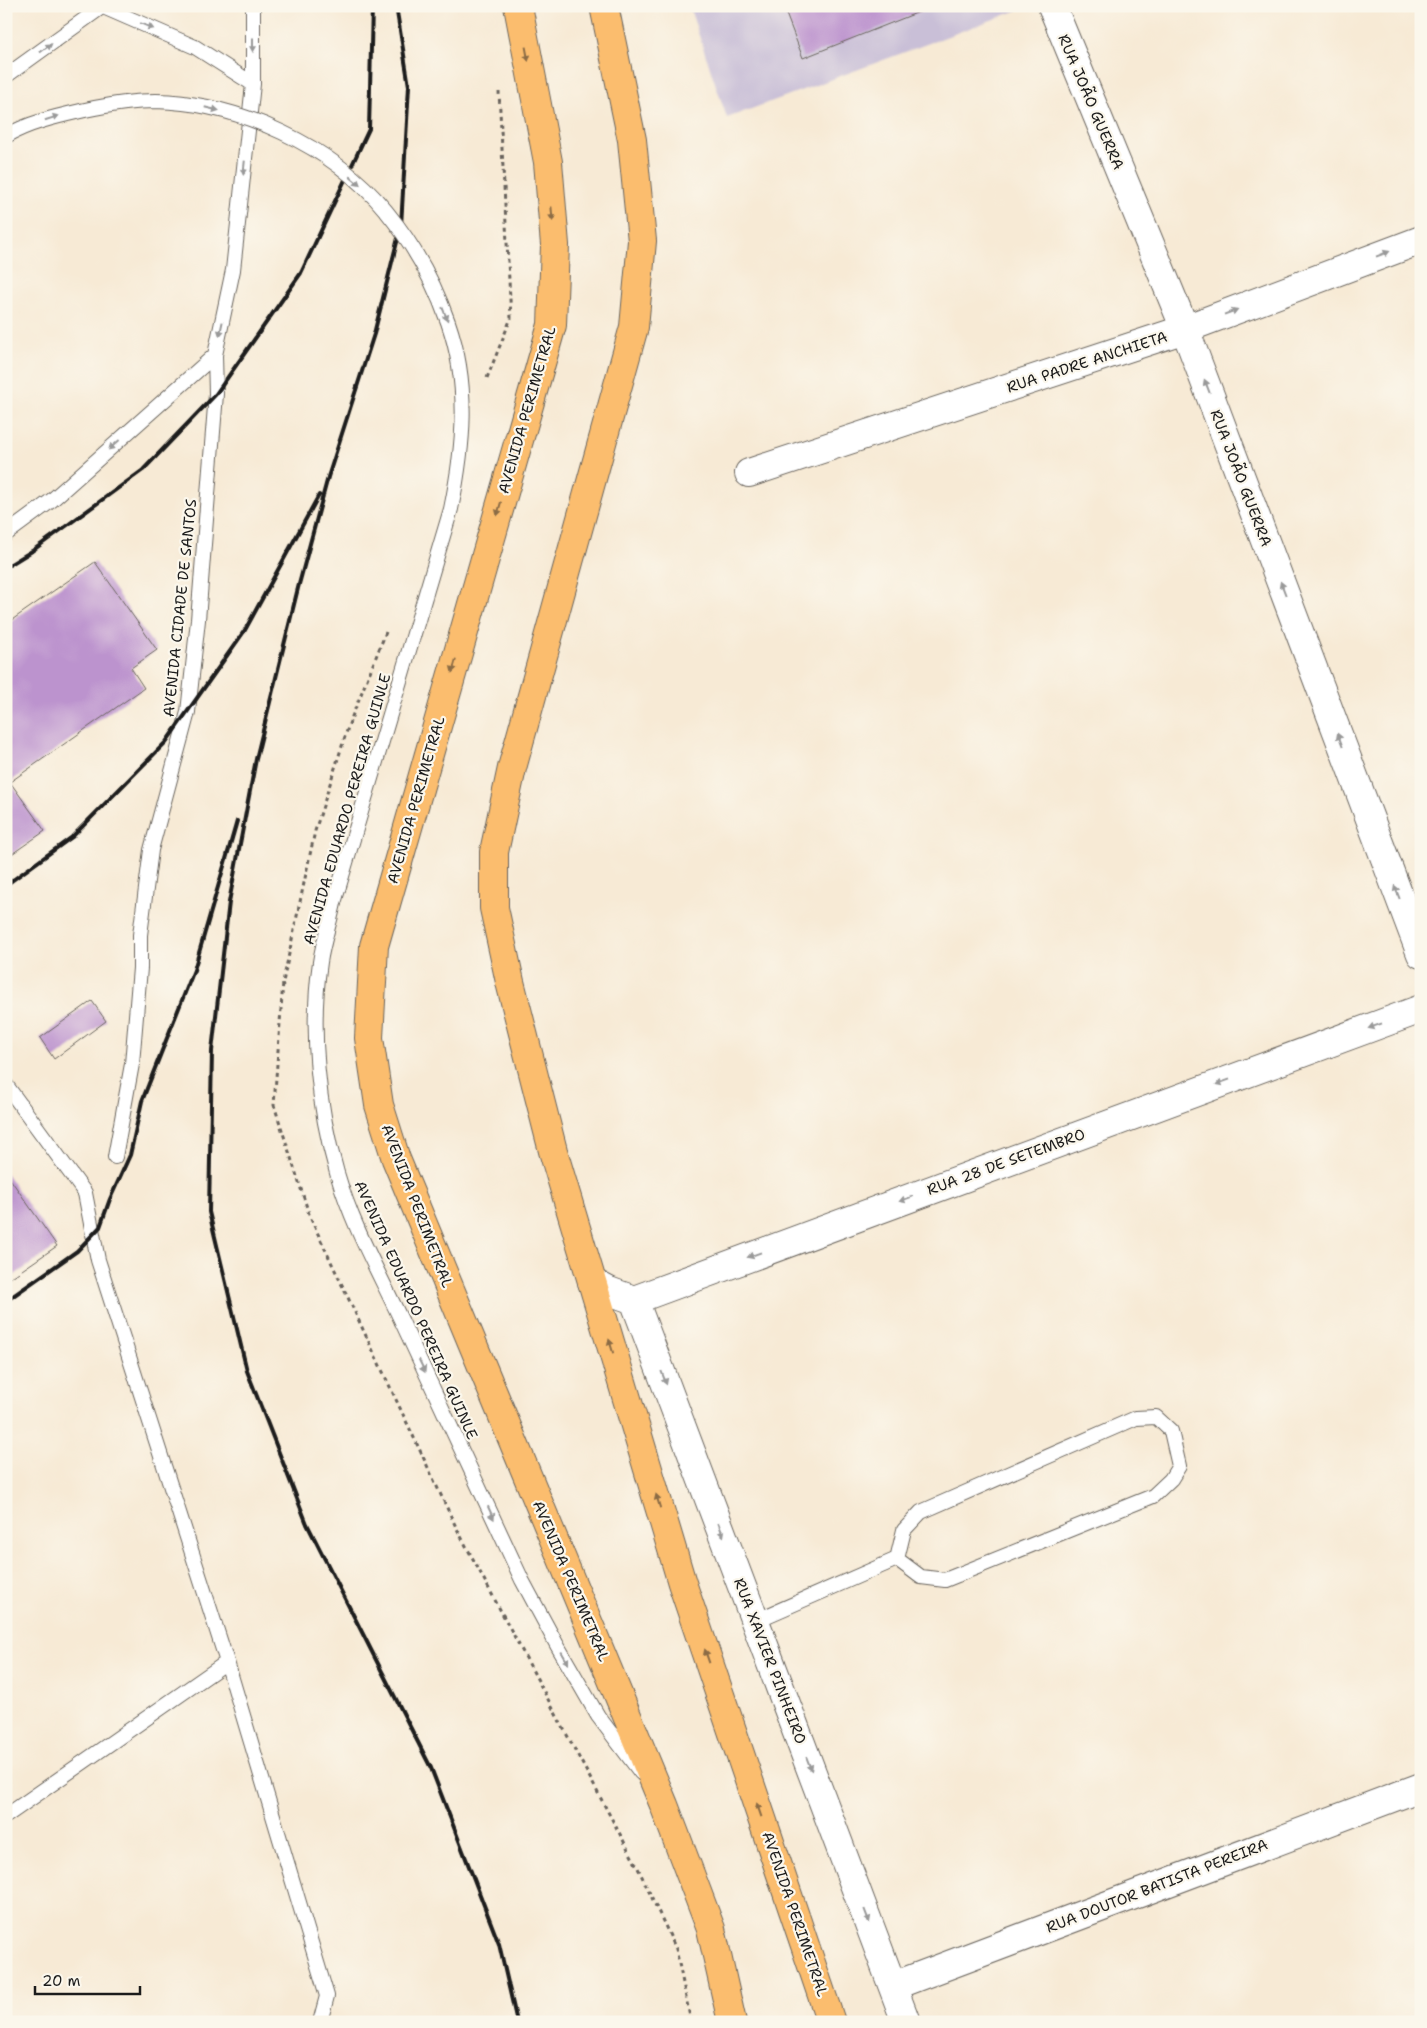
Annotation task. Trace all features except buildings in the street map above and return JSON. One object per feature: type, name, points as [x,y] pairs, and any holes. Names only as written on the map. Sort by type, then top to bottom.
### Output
[{"type":"main road","name":"AVENIDA PERIMETRAL","points":[[518,6],[548,162],[555,245],[552,325],[374,946],[369,1038],[379,1105],[396,1159],[664,1805],[712,1929],[732,2022]]},
{"type":"main road","name":"AVENIDA PERIMETRAL","points":[[604,6],[632,140],[642,241],[634,327],[512,768],[494,852],[494,908],[510,982],[553,1151],[682,1583],[831,2022]]},
{"type":"street","name":"RUA JOÃO GUERRA","points":[[1052,6],[1186,329],[1421,954]]},
{"type":"street","name":"RUA PADRE ANCHIETA","points":[[749,472],[1186,329],[1421,240]]},
{"type":"street","name":"RUA 28 DE SETEMBRO","points":[[634,1300],[1421,1009]]},
{"type":"street","points":[[592,1282],[609,1292],[634,1300]]},
{"type":"street","name":"RUA XAVIER PINHEIRO","points":[[634,1300],[906,2022]]},
{"type":"street","name":"RUA DOUTOR BATISTA PEREIRA","points":[[893,1986],[1421,1787]]},
{"type":"lane","points":[[6,76],[102,6],[195,47],[253,84]]},
{"type":"lane","name":"AVENIDA CIDADE DE SANTOS","points":[[115,1157],[132,1064],[140,968],[140,934],[151,850],[188,712],[198,620],[216,394],[215,355],[233,270],[253,84],[253,6]]},
{"type":"lane","name":"AVENIDA EDUARDO PEREIRA GUINLE","points":[[6,136],[61,116],[104,106],[156,101],[206,107],[249,118],[292,138],[327,158],[359,183],[386,210],[430,277],[449,324],[460,371],[464,411],[459,471],[452,509],[334,903],[320,962],[316,1017],[318,1077],[326,1127],[337,1173],[354,1220],[522,1580],[556,1645],[598,1716],[664,1805]]},
{"type":"lane","points":[[6,534],[52,500],[215,355]]},
{"type":"lane","points":[[6,1085],[85,1193],[98,1260],[227,1662],[327,1996],[320,2022]]},
{"type":"lane","points":[[1156,1417],[1171,1431],[1179,1466],[1172,1479],[1153,1496],[945,1580],[922,1577],[897,1559],[904,1530],[920,1512],[1136,1418],[1156,1417]]},
{"type":"lane","points":[[755,1621],[897,1559]]},
{"type":"lane","points":[[6,1816],[227,1662]]},
{"type":"path","points":[[485,382],[511,318],[500,91]]},
{"type":"path","points":[[386,632],[349,724],[315,831],[283,982],[274,1105],[310,1217],[452,1518],[638,1868],[676,1949],[691,2022]]},
{"type":"shaded area","points":[[689,6],[1029,6],[727,118]]},
{"type":"railway","points":[[6,567],[32,551],[143,470],[216,394],[301,273],[369,129],[372,6]]},
{"type":"railway","points":[[396,6],[409,86],[401,226],[374,334],[328,477],[298,588],[256,759],[229,902],[212,1051],[209,1212],[247,1371],[307,1524],[431,1768],[499,1944],[517,2022]]},
{"type":"railway","points":[[6,885],[72,837],[166,742],[245,630],[319,495]]},
{"type":"railway","points":[[6,1301],[77,1251],[100,1227],[110,1199],[130,1155],[142,1101],[194,970],[237,821]]}]
